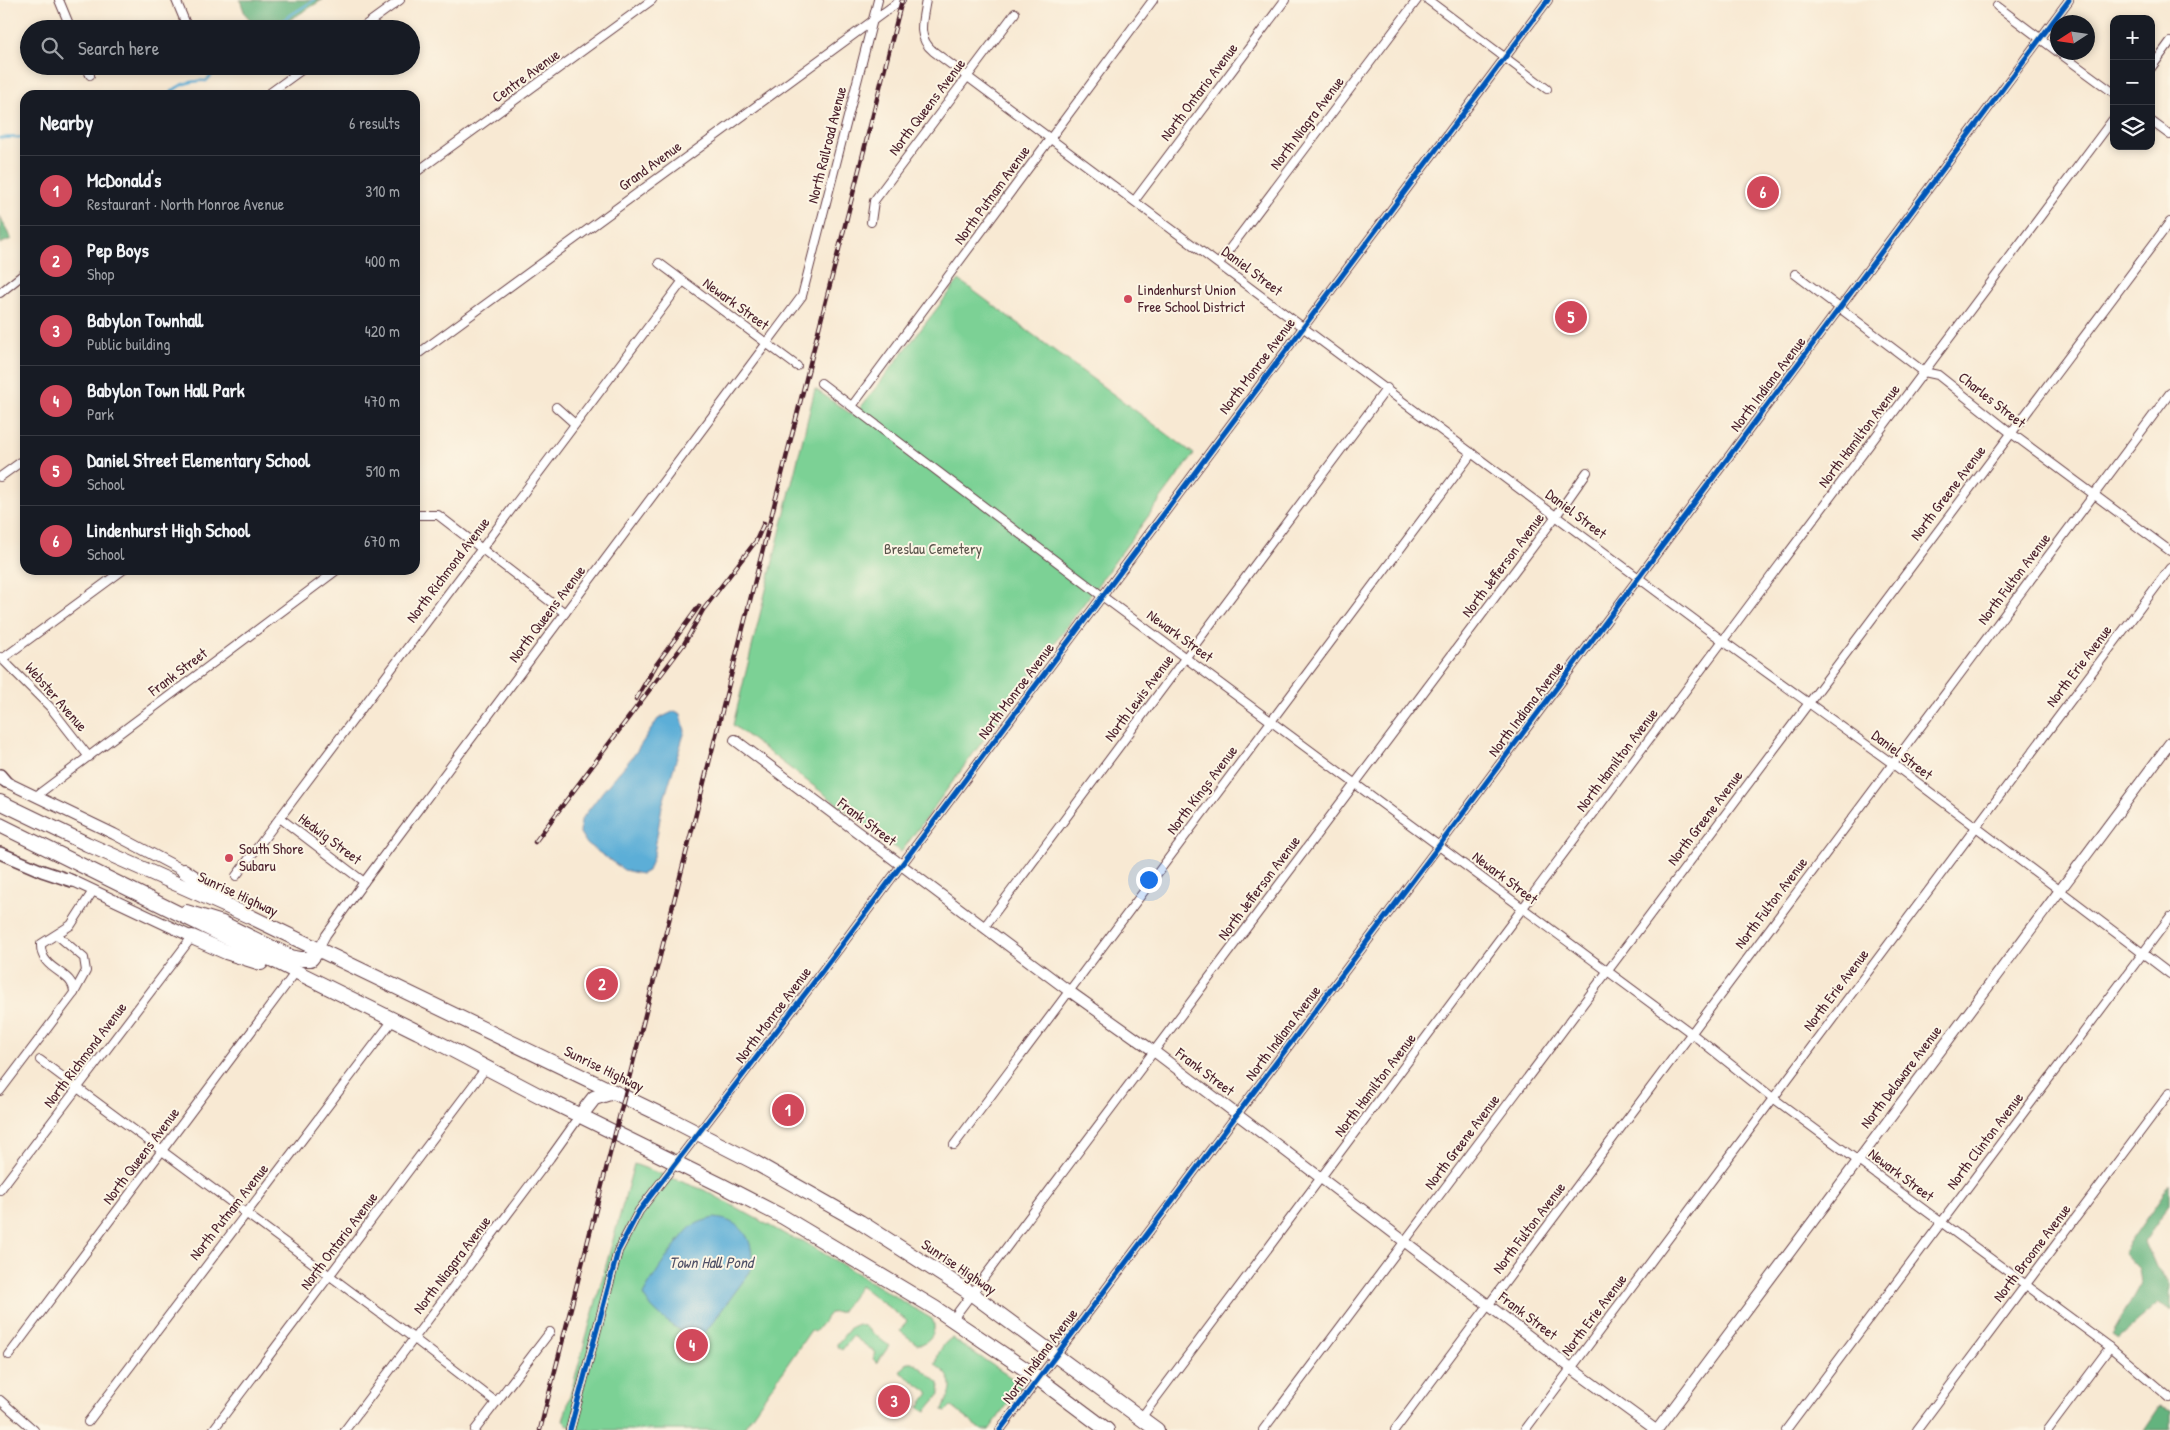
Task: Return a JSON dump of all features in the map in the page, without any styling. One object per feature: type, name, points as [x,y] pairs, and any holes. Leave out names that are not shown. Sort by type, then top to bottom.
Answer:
[{"type":"highway","name":"Sunrise Highway","points":[[0,802],[94,848],[251,917],[699,1133],[829,1204],[972,1294],[1057,1354],[1157,1430]]},
{"type":"highway","points":[[0,826],[393,1020],[790,1222],[877,1272],[952,1320],[1038,1379],[1107,1430]]},
{"type":"highway","points":[[184,871],[251,917]]},
{"type":"highway","points":[[156,904],[222,923],[296,958],[311,958],[318,950]]},
{"type":"highway","points":[[192,937],[237,956],[295,973]]},
{"type":"highway","points":[[580,1116],[594,1098],[613,1092]]},
{"type":"main road","points":[[0,853],[42,871],[72,881]]},
{"type":"street","points":[[59,0],[67,20]]},
{"type":"street","points":[[176,0],[184,20]]},
{"type":"street","points":[[372,20],[400,0]]},
{"type":"street","name":"Centre Avenue","points":[[420,170],[652,0]]},
{"type":"street","name":"North Railroad Avenue","points":[[802,296],[878,0]]},
{"type":"street","name":"Grand Avenue","points":[[420,352],[901,0]]},
{"type":"street","name":"Daniel Street","points":[[926,0],[921,26],[924,42],[933,51],[1135,200],[1302,327],[1387,388],[1724,642],[1893,764],[2170,974]]},
{"type":"street","name":"North Putnam Avenue","points":[[852,406],[1153,0]]},
{"type":"street","name":"North Ontario Avenue","points":[[1135,200],[1284,0]]},
{"type":"street","name":"North Niagra Avenue","points":[[1219,263],[1417,0]]},
{"type":"street","points":[[1428,0],[1547,88]]},
{"type":"street","name":"North Monroe Avenue","points":[[570,1430],[620,1246],[633,1220],[901,866],[1548,0]]},
{"type":"street","name":"North Indiana Avenue","points":[[1000,1430],[1439,846],[2069,0]]},
{"type":"street","points":[[1997,6],[2050,47]]},
{"type":"street","name":"North Queens Avenue","points":[[871,222],[874,201],[1015,13]]},
{"type":"street","points":[[2155,63],[2170,42]]},
{"type":"street","points":[[2069,60],[2110,90]]},
{"type":"street","points":[[274,90],[295,75]]},
{"type":"street","name":"North Hamilton Avenue","points":[[1141,1418],[1724,642],[2110,123]]},
{"type":"street","points":[[2155,124],[2170,135]]},
{"type":"street","name":"North Greene Avenue","points":[[1263,1430],[2170,222]]},
{"type":"street","name":"Newark Street","points":[[659,263],[797,366]]},
{"type":"street","name":"Charles Street","points":[[1795,274],[1924,372],[1938,375],[2011,433],[2170,551]]},
{"type":"street","points":[[0,293],[20,277]]},
{"type":"street","name":"North Richmond Avenue","points":[[236,876],[682,282]]},
{"type":"street","name":"North Queens Avenue","points":[[318,950],[326,935],[364,882],[802,296]]},
{"type":"street","name":"Newark Street","points":[[820,383],[1102,596],[1187,657],[1691,1033],[1773,1098],[2110,1347],[2170,1398]]},
{"type":"street","name":"North Lewis Avenue","points":[[985,926],[1387,388]]},
{"type":"street","name":"North Fulton Avenue","points":[[1395,1430],[2170,393]]},
{"type":"street","points":[[556,407],[575,424]]},
{"type":"street","name":"North Kings Avenue","points":[[954,1145],[1472,452]]},
{"type":"street","points":[[0,477],[20,462]]},
{"type":"street","name":"North Jefferson Avenue","points":[[952,1320],[1155,1052],[1587,472]]},
{"type":"street","points":[[420,515],[438,516],[565,613]]},
{"type":"street","name":"North Erie Avenue","points":[[1525,1430],[2170,568]]},
{"type":"street","points":[[1,658],[116,575]]},
{"type":"street","name":"Frank Street","points":[[36,796],[330,575]]},
{"type":"street","name":"Webster Avenue","points":[[1,658],[50,707],[89,757]]},
{"type":"street","name":"Frank Street","points":[[735,740],[1069,991],[1155,1052],[1321,1180],[1656,1430]]},
{"type":"street","name":"North Delaware Avenue","points":[[1656,1430],[2170,742]]},
{"type":"street","name":"Sunrise Highway","points":[[2,779],[128,841],[184,871]]},
{"type":"street","name":"Hedwig Street","points":[[280,818],[364,882]]},
{"type":"street","points":[[0,847],[192,937]]},
{"type":"street","points":[[74,993],[74,987],[71,982],[45,961],[41,952],[42,944],[71,925],[94,891]]},
{"type":"street","name":"North Clinton Avenue","points":[[1786,1430],[2170,918]]},
{"type":"street","points":[[0,1091],[74,993],[86,971],[84,958],[57,935]]},
{"type":"street","name":"North Richmond Avenue","points":[[0,1190],[192,937]]},
{"type":"street","name":"North Queens Avenue","points":[[9,1355],[295,973]]},
{"type":"street","name":"North Putnam Avenue","points":[[88,1422],[245,1212],[255,1202],[393,1020]]},
{"type":"street","points":[[40,1060],[496,1402]]},
{"type":"street","name":"North Ontario Avenue","points":[[213,1430],[486,1068]]},
{"type":"street","name":"North Broome Avenue","points":[[1917,1430],[2170,1092]]},
{"type":"street","name":"North Niagara Avenue","points":[[344,1430],[580,1116]]},
{"type":"street","points":[[475,1430],[550,1332]]},
{"type":"street","points":[[2048,1430],[2110,1347]]},
{"type":"street","points":[[0,1400],[29,1428]]},
{"type":"green space","points":[[240,0],[322,0],[290,20],[251,20],[245,14]]},
{"type":"green space","points":[[0,216],[11,239],[0,244]]},
{"type":"green space","name":"Breslau Cemetery","points":[[959,280],[1194,454],[901,852],[733,725],[815,389],[854,416]]},
{"type":"green space","points":[[634,1164],[704,1190],[790,1237],[803,1241],[932,1319],[933,1333],[926,1342],[917,1344],[900,1331],[907,1321],[860,1286],[841,1312],[830,1313],[815,1332],[811,1330],[742,1430],[575,1430],[563,1421]]},
{"type":"green space","points":[[2170,1184],[2170,1204],[2145,1241],[2156,1267],[2170,1283],[2170,1311],[2159,1303],[2118,1338],[2112,1334],[2141,1283],[2139,1269],[2123,1252]]},
{"type":"green space","points":[[858,1324],[864,1326],[889,1346],[877,1363],[873,1359],[876,1353],[853,1336],[842,1350],[837,1346],[851,1327]]},
{"type":"green space","points":[[952,1338],[1019,1383],[1020,1387],[989,1430],[982,1430],[951,1406],[946,1411],[943,1410],[951,1385],[947,1375],[935,1363],[942,1348]]},
{"type":"green space","points":[[908,1362],[913,1362],[939,1383],[940,1394],[926,1411],[919,1407],[929,1393],[900,1372]]},
{"type":"green space","points":[[2160,1406],[2170,1410],[2170,1430],[2144,1430]]},
{"type":"water","points":[[675,711],[681,714],[685,731],[662,806],[654,854],[648,871],[641,874],[624,870],[587,844],[580,833],[581,820],[634,755],[658,719]]},
{"type":"water","name":"Town Hall Pond","points":[[714,1218],[733,1223],[740,1228],[750,1243],[752,1261],[750,1272],[701,1338],[696,1340],[674,1327],[659,1315],[643,1295],[686,1232],[696,1224]]},
{"type":"waterway","points":[[283,20],[314,0]]},
{"type":"waterway","points":[[173,90],[196,81],[206,81],[212,75]]},
{"type":"waterway","points":[[0,138],[20,137]]},
{"type":"railway","points":[[540,1430],[902,0]]},
{"type":"railway","points":[[535,842],[684,644],[703,610],[756,541],[764,523]]},
{"type":"railway","points":[[636,699],[656,665],[699,606]]},
{"type":"cycle path","points":[[570,1430],[618,1251],[639,1211],[811,986],[1548,0]]},
{"type":"cycle path","points":[[1000,1430],[1444,839],[2069,0]]},
{"type":"place","name":"Lindenhurst High School","points":[[1763,192]]},
{"type":"place","name":"Lindenhurst Union Free School District","points":[[1128,299]]},
{"type":"place","name":"Daniel Street Elementary School","points":[[1571,317]]},
{"type":"place","name":"South Shore Subaru","points":[[229,858]]},
{"type":"place","name":"Pep Boys","points":[[602,984]]},
{"type":"place","name":"McDonald's","points":[[788,1110]]},
{"type":"place","name":"Babylon Town Hall Park","points":[[692,1345]]},
{"type":"place","name":"Babylon Townhall","points":[[894,1401]]}]
